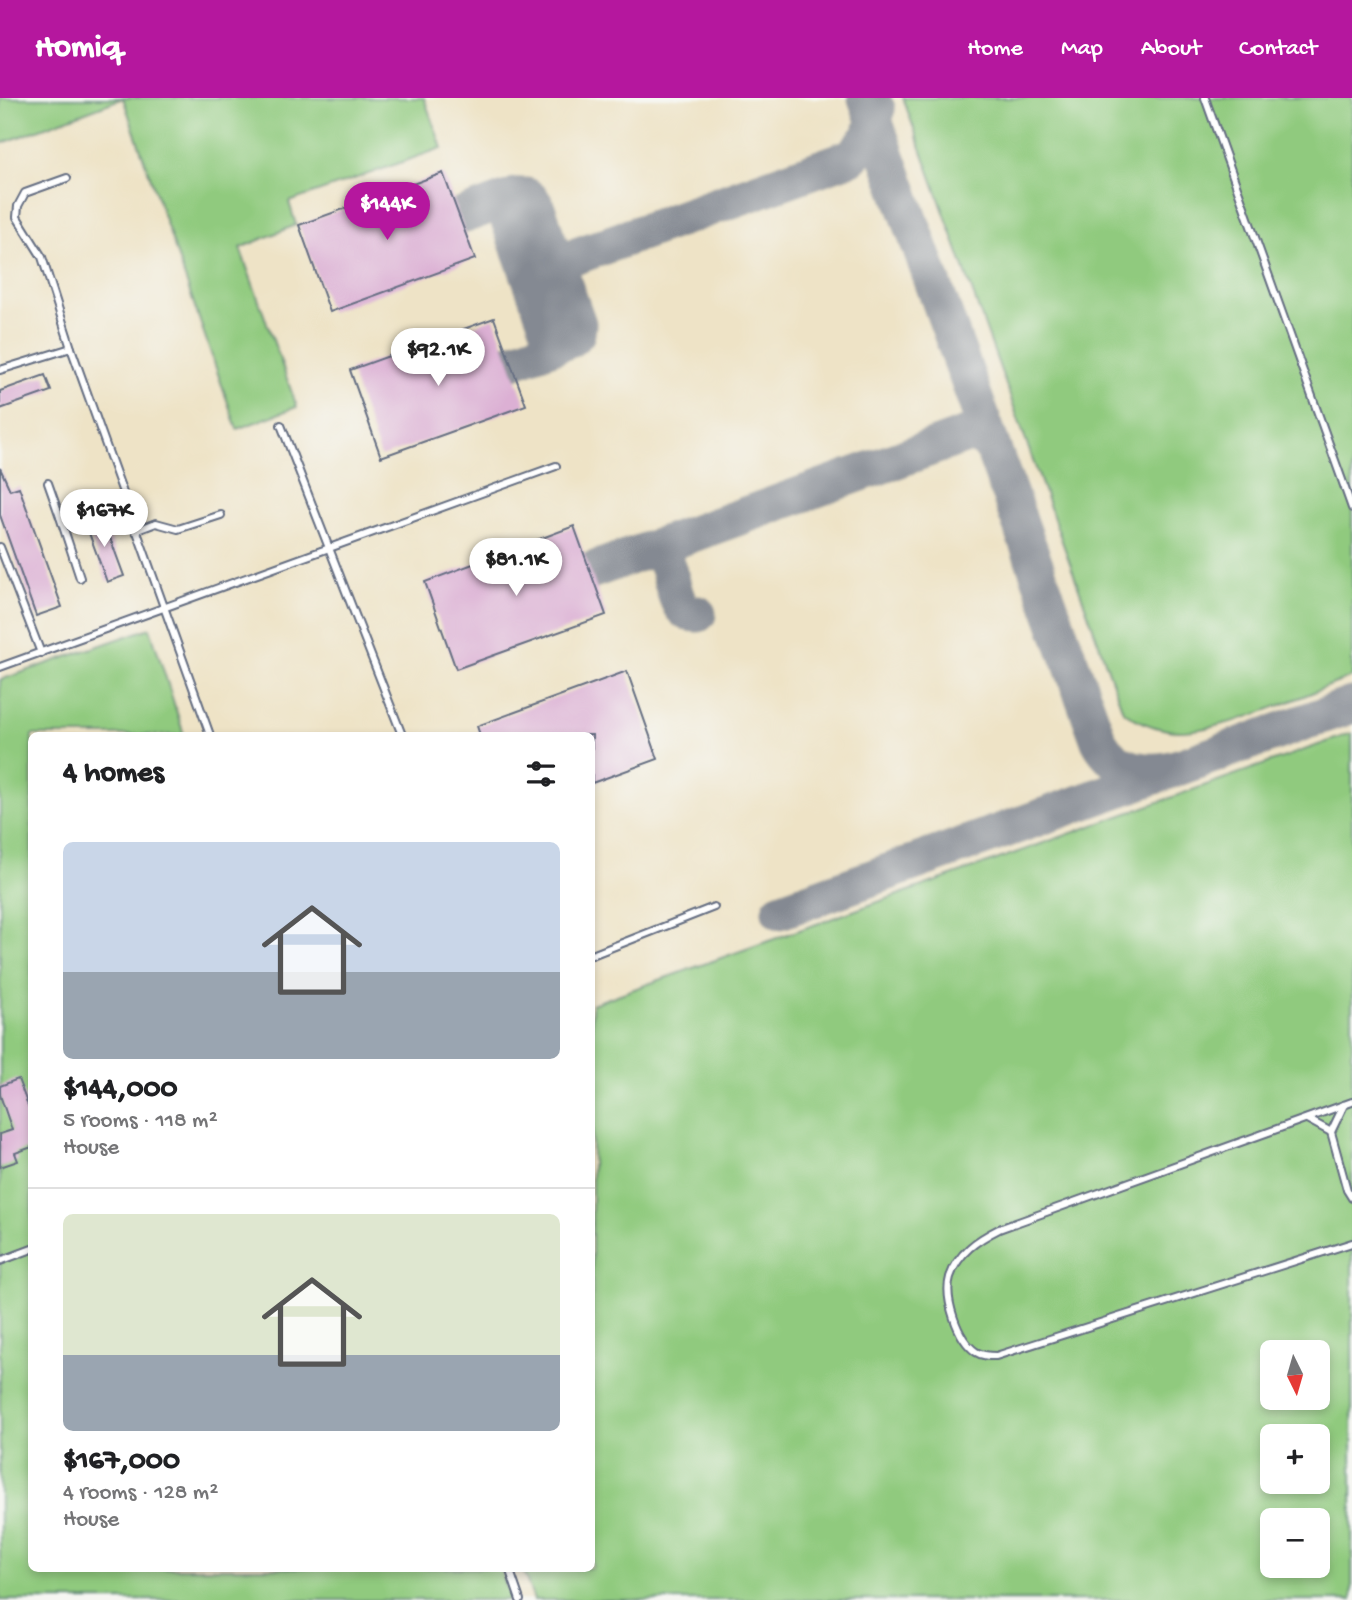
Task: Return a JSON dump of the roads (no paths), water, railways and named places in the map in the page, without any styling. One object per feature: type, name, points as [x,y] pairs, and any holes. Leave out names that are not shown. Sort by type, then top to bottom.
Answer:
[{"type":"lane","points":[[1205,98],[1352,508]]},
{"type":"lane","points":[[66,178],[25,193],[17,212],[20,226],[42,257],[122,496],[209,732]]},
{"type":"lane","points":[[0,370],[71,348]]},
{"type":"lane","points":[[281,425],[401,732]]},
{"type":"lane","points":[[0,667],[556,466]]},
{"type":"lane","points":[[48,483],[80,579]]},
{"type":"lane","points":[[60,517],[122,496]]},
{"type":"lane","points":[[135,531],[156,523],[178,529],[220,515]]},
{"type":"lane","points":[[0,547],[41,653]]},
{"type":"lane","points":[[595,954],[714,907]]},
{"type":"lane","points":[[1352,1102],[1205,1153],[982,1237],[965,1250],[950,1278],[950,1302],[960,1331],[976,1352],[996,1356],[1352,1243]]},
{"type":"lane","points":[[1344,1105],[1331,1132],[1352,1204]]},
{"type":"lane","points":[[1307,1119],[1331,1132]]},
{"type":"lane","points":[[1347,1190],[1352,1198]]},
{"type":"lane","points":[[0,1261],[28,1250]]},
{"type":"lane","points":[[510,1572],[520,1600]]}]
